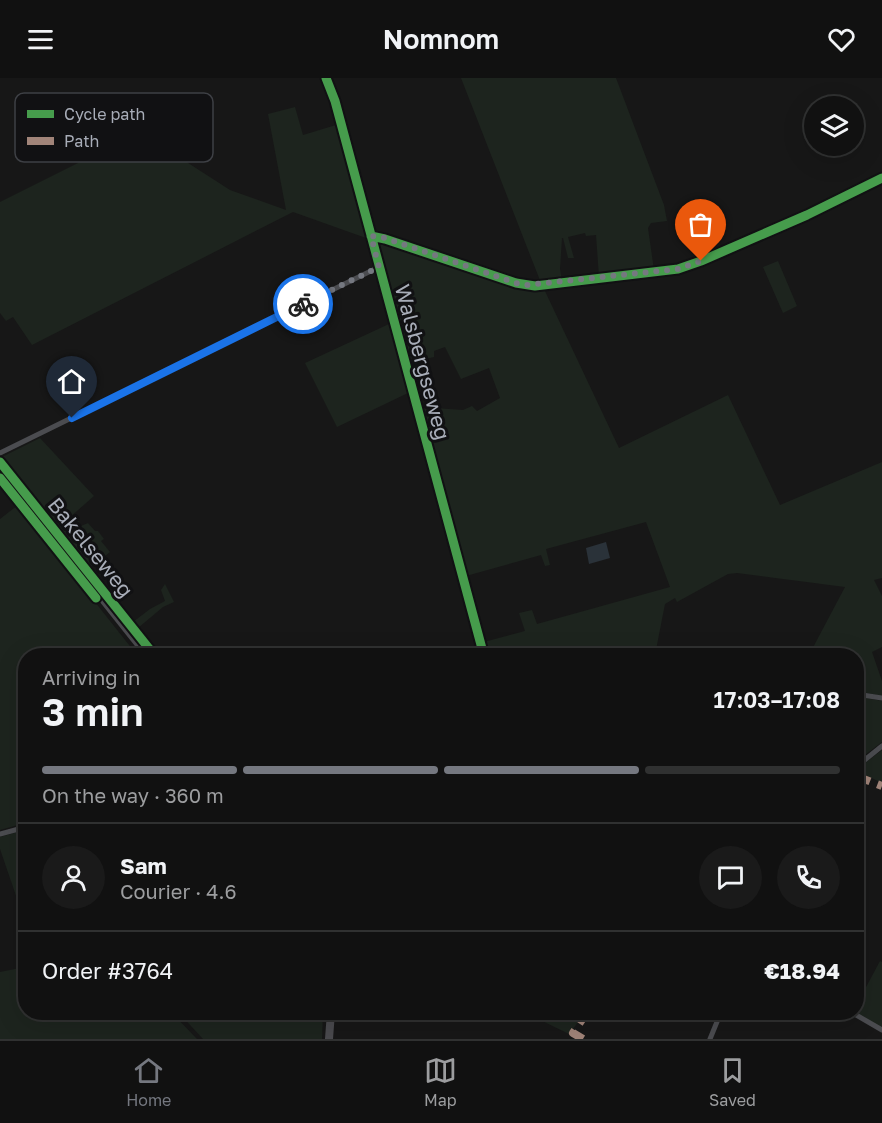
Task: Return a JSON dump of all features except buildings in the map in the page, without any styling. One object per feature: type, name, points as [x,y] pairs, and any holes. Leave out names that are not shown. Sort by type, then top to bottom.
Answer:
[{"type":"main road","name":"Bakelseweg","points":[[0,470],[142,648]]},
{"type":"main road","points":[[330,1039],[331,1020]]},
{"type":"street","name":"Walsbergseweg","points":[[326,78],[335,101],[481,648]]},
{"type":"street","points":[[371,236],[385,238],[516,283],[535,285],[678,269],[807,215],[882,178]]},
{"type":"street","points":[[0,453],[379,267]]},
{"type":"street","points":[[864,695],[882,698]]},
{"type":"street","points":[[864,761],[882,746]]},
{"type":"street","points":[[0,834],[18,829]]},
{"type":"street","points":[[710,1039],[718,1020]]},
{"type":"street","points":[[864,1020],[882,1030]]},
{"type":"shaded area","points":[[461,78],[616,78],[664,205],[667,221],[651,223],[648,228],[654,270],[599,277],[596,235],[586,236],[585,233],[568,237],[574,258],[568,258],[562,238],[560,269],[562,281],[541,283]]},
{"type":"shaded area","points":[[295,107],[303,135],[336,125],[366,238],[293,212],[32,345],[13,317],[6,321],[0,313],[0,202],[80,162],[187,162],[230,190],[286,210],[268,114]]},
{"type":"shaded area","points":[[375,239],[517,289],[530,291],[544,289],[619,448],[728,395],[780,505],[882,462],[882,578],[874,580],[882,596],[882,647],[872,652],[882,681],[882,696],[864,692],[864,648],[813,648],[845,587],[737,573],[728,574],[677,602],[675,598],[665,604],[656,648],[486,648],[484,642],[525,631],[519,613],[532,610],[537,624],[670,587],[646,522],[546,549],[550,565],[545,566],[541,555],[466,576],[420,407],[463,410],[472,406],[477,411],[500,398],[489,368],[461,379],[445,347],[434,351],[434,357],[408,363]]},
{"type":"shaded area","points":[[778,261],[797,306],[783,313],[763,267]]},
{"type":"shaded area","points":[[389,324],[408,393],[337,427],[305,363]]},
{"type":"shaded area","points":[[40,438],[94,496],[69,518],[74,523],[78,520],[81,526],[88,523],[95,531],[98,531],[104,539],[101,541],[110,552],[90,568],[2,458]]},
{"type":"shaded area","points":[[18,505],[131,648],[18,648],[18,825],[0,830],[0,519]]},
{"type":"shaded area","points":[[606,542],[610,558],[589,564],[586,548]]},
{"type":"shaded area","points":[[165,584],[174,602],[163,607],[138,628],[133,622],[165,601],[161,590]]},
{"type":"shaded area","points":[[864,698],[882,701],[882,742],[864,756]]},
{"type":"shaded area","points":[[882,750],[882,783],[864,774],[864,764]]},
{"type":"shaded area","points":[[18,832],[18,902],[0,849],[0,837]]},
{"type":"shaded area","points":[[880,961],[882,962],[882,1029],[864,1017],[864,991]]},
{"type":"shaded area","points":[[18,968],[18,1020],[179,1020],[197,1039],[0,1039],[0,972]]},
{"type":"shaded area","points":[[185,1020],[323,1020],[322,1039],[203,1039]]},
{"type":"shaded area","points":[[540,1020],[580,1020],[569,1034]]},
{"type":"marked path","points":[[864,779],[882,786]]},
{"type":"marked path","points":[[582,1020],[573,1033],[583,1039]]},
{"type":"cycle path","points":[[326,78],[335,101],[482,648]]},
{"type":"cycle path","points":[[371,236],[516,283],[535,286],[678,269],[807,215],[882,178]]},
{"type":"cycle path","points":[[0,462],[149,648]]},
{"type":"cycle path","points":[[0,478],[96,598]]},
{"type":"way so far","points":[[303,304],[379,267],[371,236],[385,238],[527,285],[678,269],[701,261]]},
{"type":"route","points":[[72,418],[303,304]]}]
